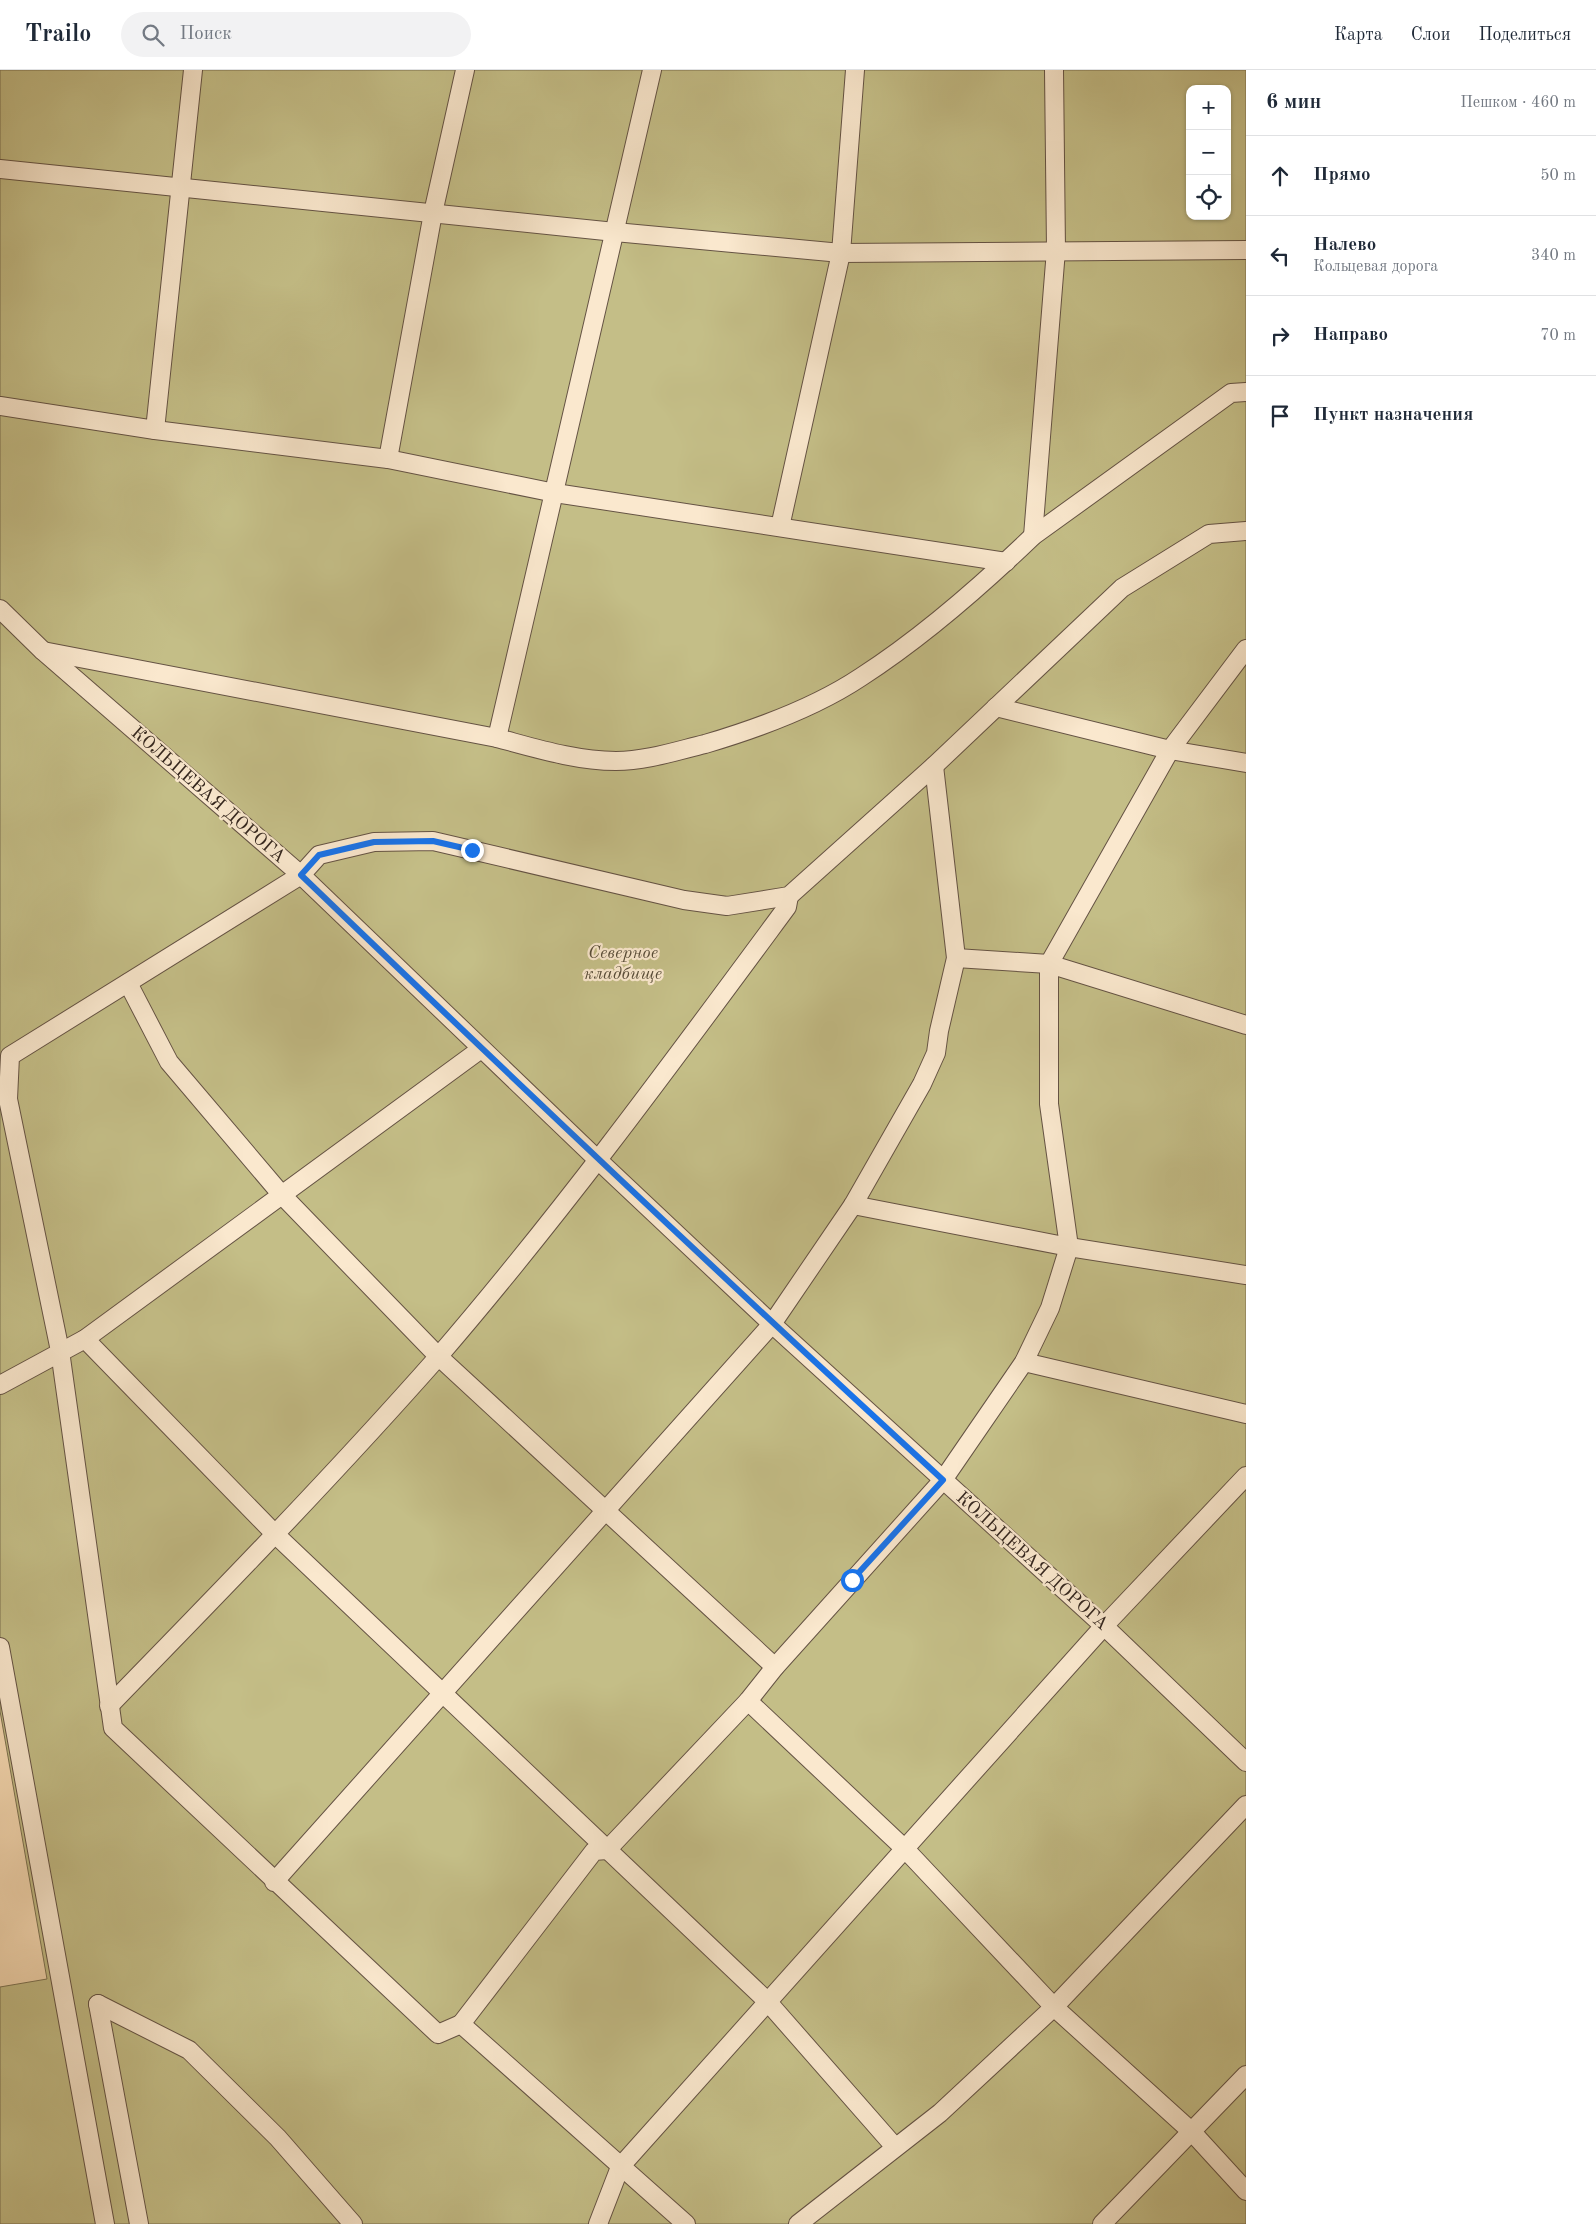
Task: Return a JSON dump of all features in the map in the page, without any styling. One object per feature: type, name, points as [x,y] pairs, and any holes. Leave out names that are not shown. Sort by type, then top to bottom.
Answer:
[{"type":"lane","points":[[155,430],[193,70]]},
{"type":"lane","points":[[388,459],[433,213],[466,70]]},
{"type":"lane","points":[[497,738],[652,70]]},
{"type":"lane","points":[[780,527],[841,253],[855,70]]},
{"type":"lane","points":[[1034,536],[1056,250],[1054,70]]},
{"type":"lane","points":[[0,169],[615,232],[841,253],[1246,250]]},
{"type":"lane","points":[[43,651],[497,738],[567,755],[616,761],[668,754],[732,736],[796,712],[860,678],[913,641],[1034,536],[1231,393],[1246,392]]},
{"type":"lane","points":[[0,406],[155,430],[388,459],[555,494],[1006,562]]},
{"type":"lane","points":[[1246,531],[1209,534],[1122,588],[934,766],[789,896],[726,906],[684,900],[433,841],[374,842],[319,855],[301,875],[10,1056],[8,1099],[60,1351],[112,1728],[438,2034],[462,2024],[594,1851],[607,1850],[748,1701],[774,1667],[943,1480],[1024,1362],[1050,1308],[1069,1247],[1048,1104],[1049,964],[1170,750],[1246,649]]},
{"type":"lane","name":"КОЛЬЦЕВАЯ ДОРОГА","points":[[0,609],[43,651],[301,875],[481,1049],[772,1324],[1104,1626],[1246,1762]]},
{"type":"lane","points":[[996,707],[1170,750],[1246,764]]},
{"type":"lane","points":[[274,1882],[444,1694],[772,1324],[853,1205],[922,1084],[936,1053],[939,1031],[956,958],[934,766]]},
{"type":"lane","points":[[109,1706],[276,1535],[438,1356],[599,1161],[787,907],[789,896]]},
{"type":"lane","points":[[956,958],[1049,964],[1246,1025]]},
{"type":"lane","points":[[128,983],[169,1062],[281,1194],[438,1356],[774,1667]]},
{"type":"lane","points":[[0,1385],[85,1339],[481,1049]]},
{"type":"lane","points":[[853,1205],[1069,1247],[1246,1275]]},
{"type":"lane","points":[[85,1339],[276,1535],[768,2001],[895,2147]]},
{"type":"lane","points":[[1024,1362],[1246,1414]]},
{"type":"lane","points":[[598,2224],[620,2167],[906,1850],[1104,1626],[1246,1476]]},
{"type":"lane","points":[[0,1647],[105,2224]]},
{"type":"lane","points":[[748,1701],[906,1850],[1054,2007],[1192,2132],[1246,2191]]},
{"type":"lane","points":[[798,2224],[940,2113],[1054,2007],[1246,1805]]},
{"type":"lane","points":[[139,2224],[98,2004],[189,2050],[278,2138],[353,2224]]},
{"type":"lane","points":[[462,2024],[686,2224]]},
{"type":"lane","points":[[1102,2224],[1246,2075]]},
{"type":"green space","name":"Северное кладбище","points":[[0,70],[1246,70],[1246,2224],[0,2224],[0,1987],[47,1979],[0,1711]]},
{"type":"route","points":[[472,850],[433,841],[374,842],[319,855],[301,875],[599,1161],[772,1324],[943,1480],[852,1580]]}]
